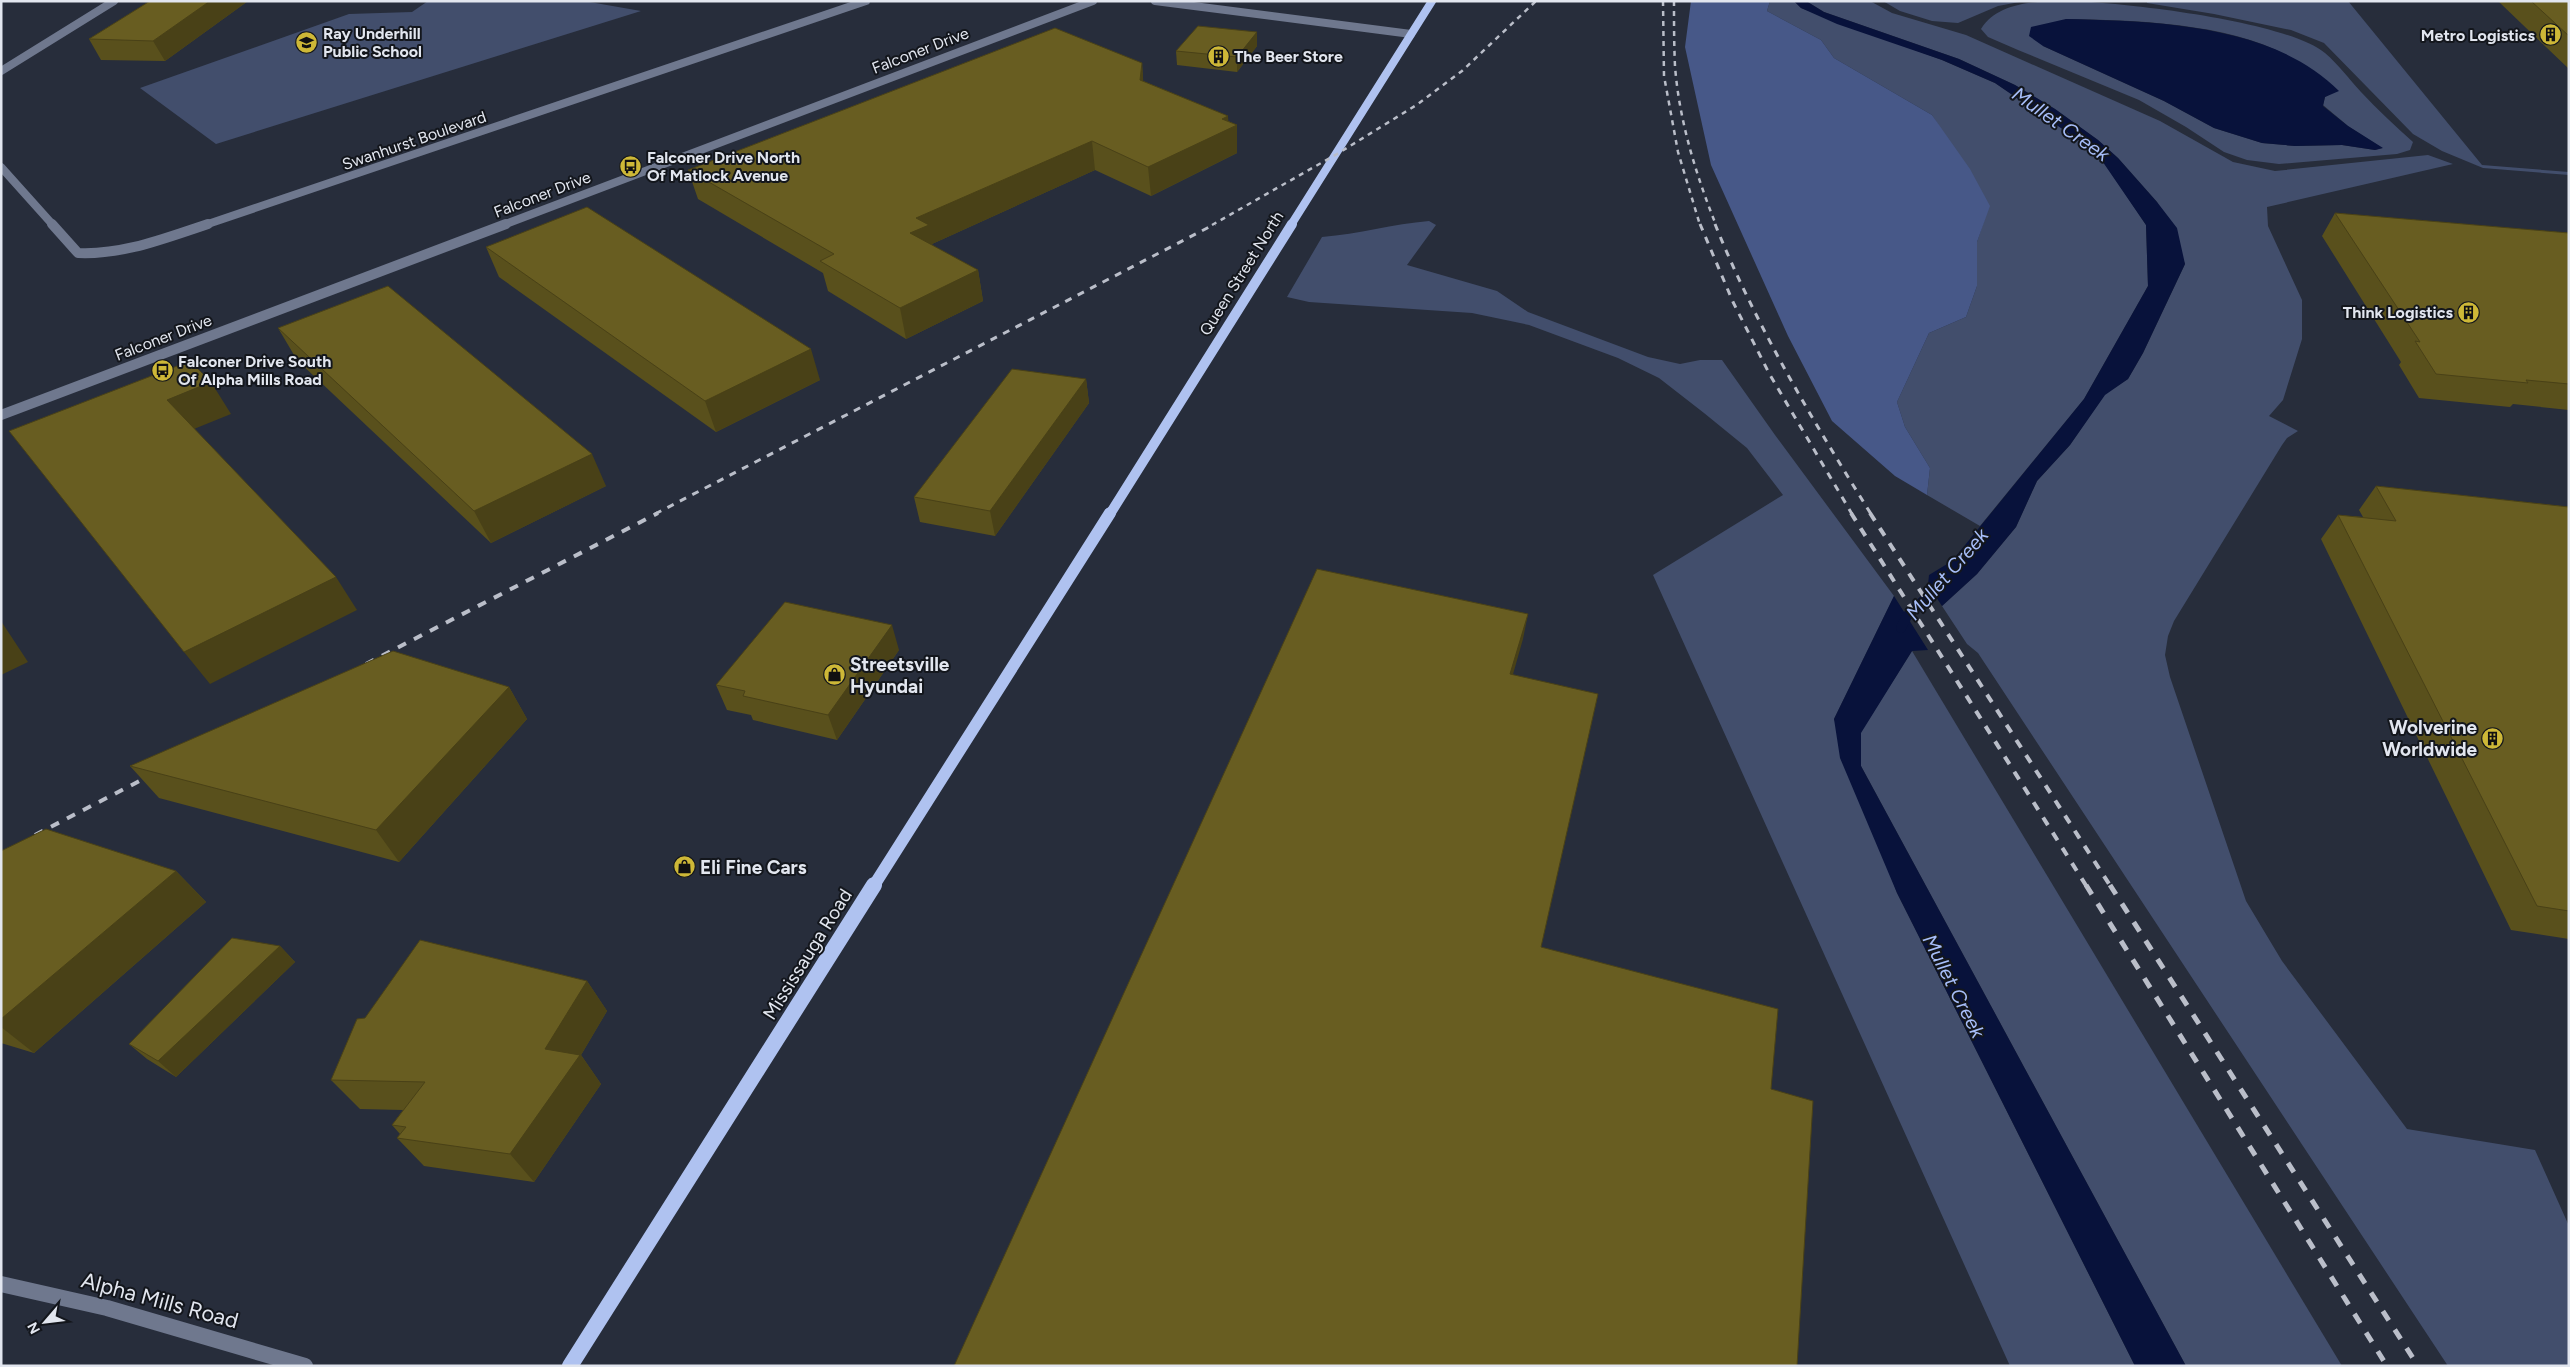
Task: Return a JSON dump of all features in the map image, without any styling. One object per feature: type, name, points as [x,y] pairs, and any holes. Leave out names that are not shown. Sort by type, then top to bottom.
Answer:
[{"type":"main road","name":"Queen Street North","points":[[1078,563],[1432,1]]},
{"type":"main road","name":"Mississauga Road","points":[[570,1366],[1078,563]]},
{"type":"street","points":[[1,71],[114,1]]},
{"type":"street","name":"Swanhurst Boulevard","points":[[1,167],[78,253],[101,254],[152,243],[866,1]]},
{"type":"street","name":"Falconer Drive","points":[[1,415],[1092,1]]},
{"type":"street","points":[[1155,1],[1411,34]]},
{"type":"street","name":"Alpha Mills Road","points":[[1,1284],[107,1308],[304,1366]]},
{"type":"shaded area","name":"Ray Underhill Public School","points":[[428,1],[584,1],[641,11],[216,144],[140,88],[349,14],[412,12]]},
{"type":"shaded area","points":[[1691,1],[1770,1],[1767,11],[1821,40],[1834,58],[1932,115],[1970,169],[1990,206],[1977,242],[1977,286],[1966,317],[1929,333],[1897,402],[1905,427],[1930,468],[1927,495],[1895,476],[1832,421],[1788,336],[1711,165],[1685,47]]},
{"type":"shaded area","points":[[1770,1],[1794,1],[1801,8],[1942,60],[1995,83],[2097,152],[2146,225],[2148,286],[2084,399],[1980,526],[1927,495],[1930,468],[1905,427],[1897,402],[1929,333],[1966,317],[1977,286],[1977,242],[1989,206],[1932,115],[1834,58],[1821,40],[1767,11]]},
{"type":"shaded area","points":[[1806,1],[1870,1],[1892,13],[1966,35],[2160,121],[2233,162],[2275,171],[2428,155],[2453,164],[2267,207],[2268,226],[2302,300],[2302,339],[2283,400],[2269,416],[2298,431],[2287,438],[2282,445],[2174,621],[2168,636],[2165,655],[2170,677],[2246,901],[2282,961],[2407,1129],[2535,1150],[2569,1226],[2569,1366],[2448,1366],[1978,653],[1967,644],[1942,606],[1977,574],[2016,527],[2037,481],[2070,445],[2105,394],[2128,379],[2143,353],[2185,264],[2157,202],[2118,158],[2098,140],[2055,109],[2015,85],[1959,59],[1824,12]]},
{"type":"shaded area","points":[[1883,1],[2025,1],[1998,6],[1958,23],[1932,21],[1900,11]]},
{"type":"shaded area","points":[[2073,1],[2129,5],[2204,16],[2277,32],[2305,42],[2330,57],[2367,99],[2413,142],[2410,150],[2397,154],[2279,164],[2247,160],[2224,152],[2139,100],[1988,37],[1981,29],[1989,19],[2010,7],[2035,2]],"holes":[[[2066,19],[2186,26],[2247,39],[2274,49],[2302,65],[2332,93],[2325,97],[2323,105],[2348,126],[2382,148],[2375,150],[2342,145],[2295,146],[2262,143],[2214,128],[2164,101],[2043,46]]]},
{"type":"shaded area","points":[[2147,1],[2348,1],[2482,165],[2569,172],[2569,175],[2483,168],[2442,151],[2413,134],[2324,43],[2291,30],[2214,14],[2147,3]]},
{"type":"shaded area","points":[[1429,221],[1436,225],[1407,265],[1497,291],[1528,312],[1648,357],[1680,364],[1700,360],[1722,360],[1894,596],[1834,719],[1897,893],[2135,1366],[2010,1366],[1653,575],[1783,495],[1747,448],[1659,378],[1618,358],[1529,325],[1472,313],[1309,302],[1287,297],[1322,237]]},
{"type":"shaded area","points":[[1912,651],[2342,1366],[2186,1366],[1861,766],[1860,733]]},
{"type":"water","points":[[1794,1],[1806,1],[1824,12],[1959,59],[2015,85],[2055,109],[2098,140],[2118,158],[2177,228],[2185,264],[2143,353],[2128,379],[2105,395],[2070,445],[2037,481],[2016,527],[1977,574],[1942,606],[1928,585],[1929,575],[1952,561],[2084,399],[2148,286],[2146,225],[2096,152],[1995,83],[1942,60],[1837,24],[1801,8]]},
{"type":"water","points":[[2066,19],[2174,25],[2247,39],[2281,52],[2312,69],[2339,91],[2325,97],[2323,106],[2348,126],[2383,148],[2375,150],[2342,145],[2295,146],[2262,143],[2214,128],[2164,101],[2043,46],[2029,36],[2031,27]]},
{"type":"water","points":[[1894,596],[1928,650],[1912,651],[1861,733],[1861,766],[2186,1366],[2135,1366],[1897,893],[1840,758],[1834,719]]},
{"type":"building","points":[[150,1],[210,1],[153,41],[89,39]]},
{"type":"building","points":[[2531,1],[2569,1],[2569,36]]},
{"type":"building","points":[[1198,26],[1257,32],[1237,57],[1176,51]]},
{"type":"building","points":[[1055,28],[1142,63],[1140,80],[1228,116],[1222,119],[1237,125],[1148,167],[1092,141],[916,218],[929,225],[910,233],[978,270],[900,308],[820,261],[834,254],[688,170]]},
{"type":"building","points":[[587,207],[811,349],[705,401],[486,247]]},
{"type":"building","name":"Think Logistics","points":[[2335,213],[2569,233],[2569,384],[2526,380],[2528,383],[2436,374],[2415,341],[2420,342]]},
{"type":"building","points":[[388,286],[592,454],[474,511],[278,328]]},
{"type":"building","points":[[190,361],[211,382],[167,400],[336,577],[184,652],[9,431]]},
{"type":"building","points":[[1012,369],[1086,379],[990,511],[914,497]]},
{"type":"building","name":"Wolverine Worldwide","points":[[2376,486],[2569,507],[2569,911],[2537,906],[2338,515],[2396,521]]},
{"type":"building","points":[[1317,569],[1528,614],[1510,674],[1598,694],[1541,947],[1778,1009],[1771,1089],[1813,1101],[1797,1366],[954,1366]]},
{"type":"building","points":[[785,602],[892,625],[828,715],[743,696],[745,691],[716,685]]},
{"type":"building","points":[[393,651],[509,687],[376,830],[130,766]]},
{"type":"building","points":[[46,829],[176,871],[1,1019],[1,851]]},
{"type":"building","points":[[232,938],[280,946],[158,1061],[129,1044]]},
{"type":"building","points":[[420,940],[587,981],[545,1049],[580,1055],[510,1154],[397,1138],[406,1127],[392,1125],[425,1082],[331,1080],[357,1019],[365,1018]]},
{"type":"waterway","name":"Mullet Creek","points":[[1901,628],[1907,616],[1941,584]]},
{"type":"railway","points":[[1212,225],[1337,154],[1418,104],[1462,71],[1536,1]]},
{"type":"railway","points":[[1663,1],[1664,76],[1678,152],[1700,225]]},
{"type":"railway","points":[[1674,1],[1675,66],[1680,107],[1695,167],[1716,225]]},
{"type":"railway","points":[[655,514],[1215,224]]},
{"type":"railway","points":[[1700,224],[1733,302],[1770,375],[1852,514]]},
{"type":"railway","points":[[1715,224],[1767,336],[1828,444],[1871,514]]},
{"type":"railway","points":[[366,664],[658,513]]},
{"type":"railway","points":[[1851,513],[2087,887]]},
{"type":"railway","points":[[1870,513],[2111,887]]},
{"type":"railway","points":[[35,835],[155,773]]},
{"type":"railway","points":[[2086,885],[2387,1366]]},
{"type":"railway","points":[[2110,885],[2418,1366]]},
{"type":"place","name":"Metro Logistics","points":[[2551,35]]},
{"type":"place","name":"Ray Underhill Public School","points":[[307,42]]},
{"type":"place","name":"The Beer Store","points":[[1218,56]]},
{"type":"place","name":"Falconer Drive North Of Matlock Avenue","points":[[631,166]]},
{"type":"place","name":"Think Logistics","points":[[2469,312]]},
{"type":"place","name":"Falconer Drive South Of Alpha Mills Road","points":[[162,370]]},
{"type":"place","name":"Streetsville Hyundai","points":[[834,675]]},
{"type":"place","name":"Wolverine Worldwide","points":[[2493,738]]},
{"type":"place","name":"Eli Fine Cars","points":[[684,867]]}]
